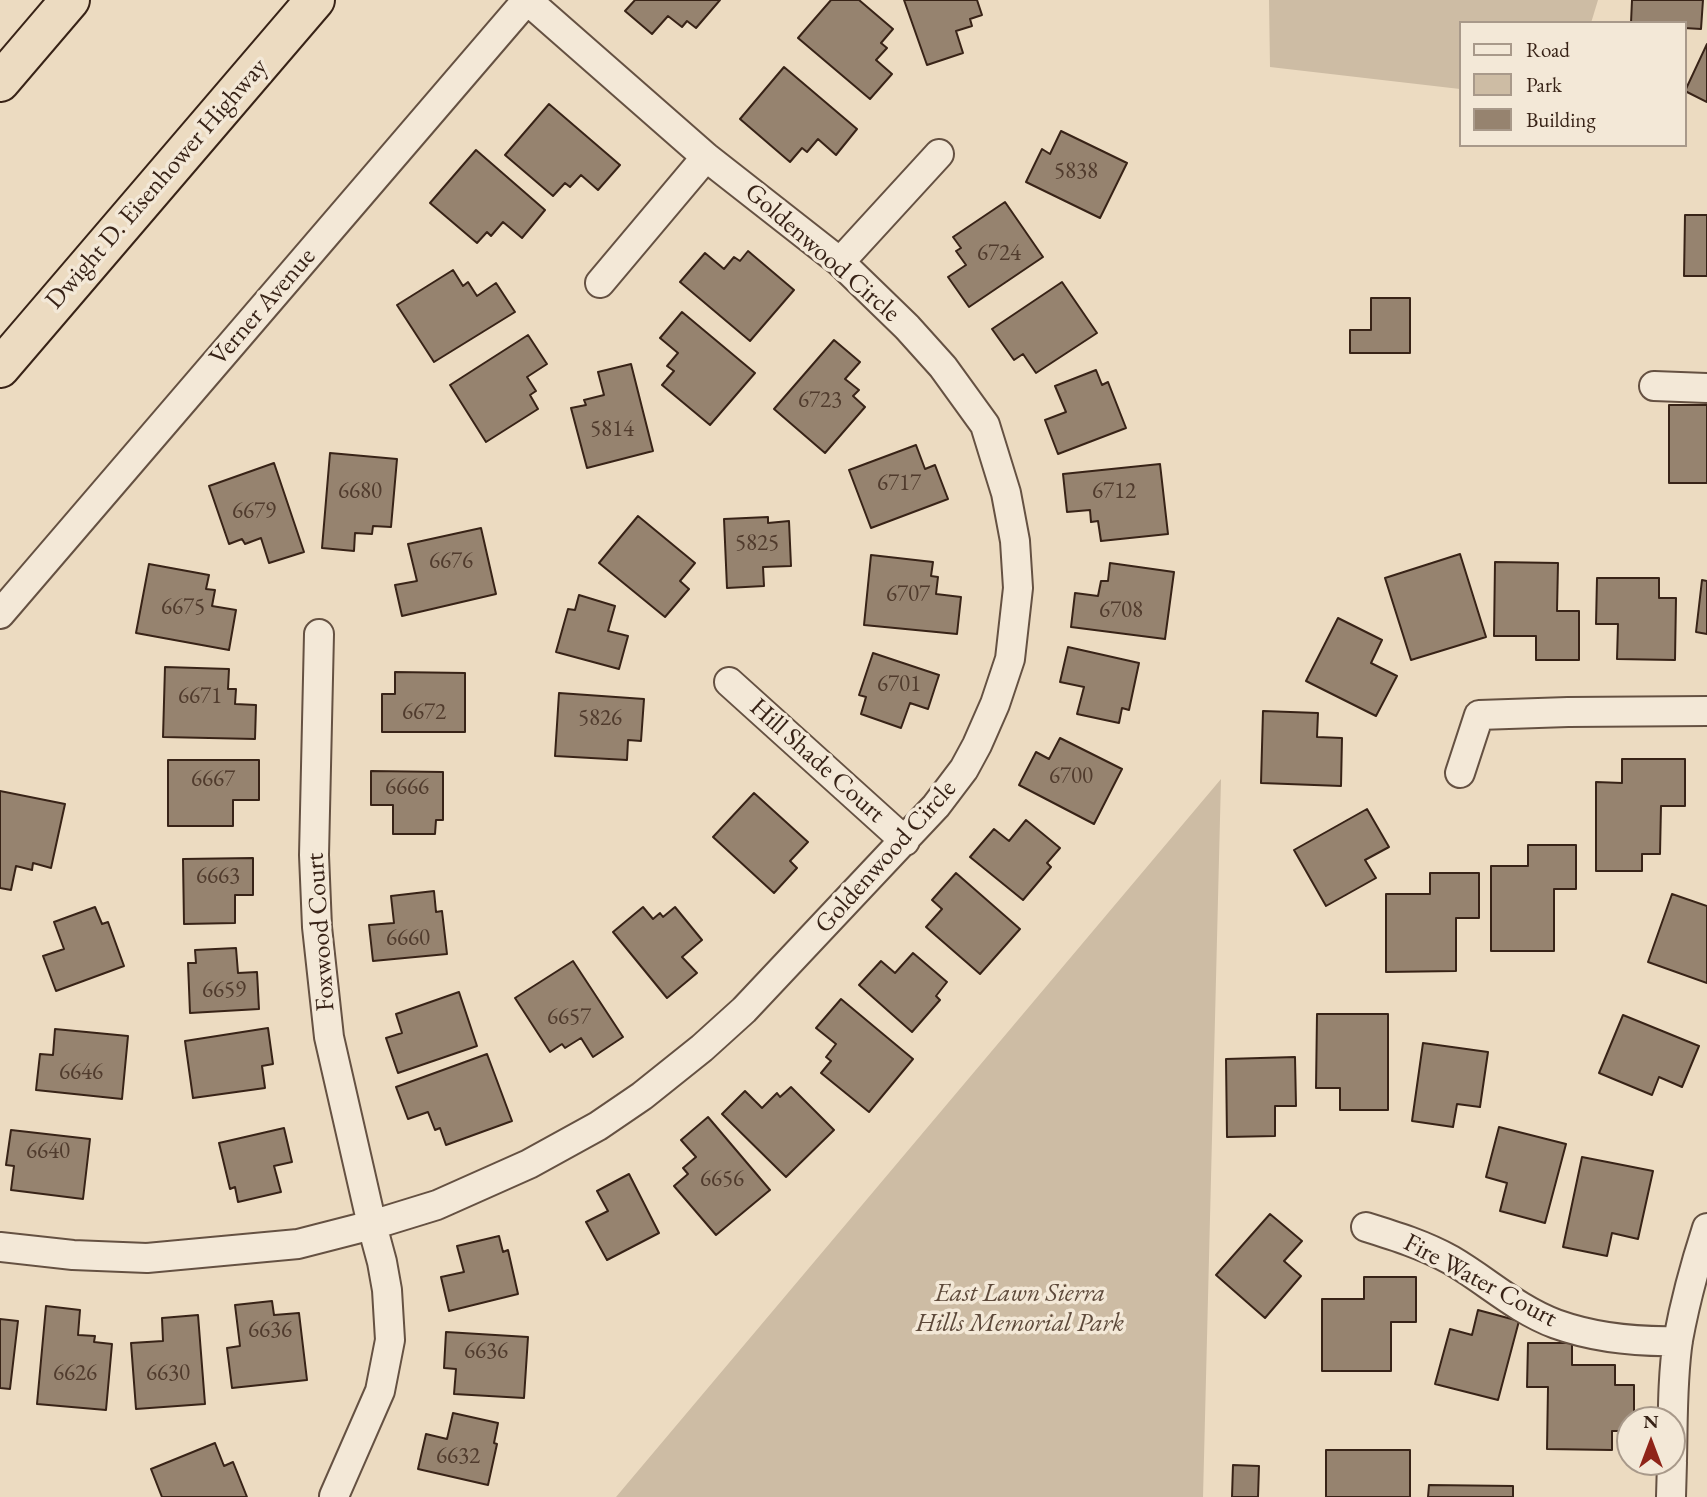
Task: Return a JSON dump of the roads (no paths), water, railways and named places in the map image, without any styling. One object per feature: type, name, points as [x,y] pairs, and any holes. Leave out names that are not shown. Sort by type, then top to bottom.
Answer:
[{"type":"highway","points":[[0,82],[70,0]]},
{"type":"highway","name":"Dwight D. Eisenhower Highway","points":[[0,368],[315,0]]},
{"type":"street","name":"Goldenwood Circle","points":[[0,1247],[73,1255],[147,1258],[298,1244],[437,1205],[529,1164],[598,1126],[642,1096],[744,1010],[936,806],[964,769],[995,704],[1010,659],[1018,588],[1015,541],[1006,494],[985,425],[943,367],[907,327],[840,262],[706,157],[527,0]]},
{"type":"street","name":"Verner Avenue","points":[[0,614],[527,0]]},
{"type":"street","points":[[840,262],[939,154]]},
{"type":"street","points":[[600,283],[706,157]]},
{"type":"street","points":[[1654,386],[1707,388]]},
{"type":"street","name":"Foxwood Court","points":[[319,634],[314,855],[317,928],[329,1037],[382,1262],[387,1290],[390,1340],[380,1391],[334,1496]]},
{"type":"street","name":"Hill Shade Court","points":[[729,682],[905,841]]},
{"type":"street","points":[[1460,773],[1479,715],[1707,711]]},
{"type":"street","name":"Fire Water Court","points":[[1366,1227],[1410,1240],[1451,1261],[1511,1302],[1556,1324],[1605,1337],[1654,1342],[1678,1341]]},
{"type":"street","points":[[1673,1406],[1678,1341],[1689,1287],[1707,1228]]},
{"type":"street","points":[[1671,1497],[1672,1476]]},
{"type":"park label","name":"East Lawn Sierra Hills Memorial Park","points":[[1020,1309]]}]
